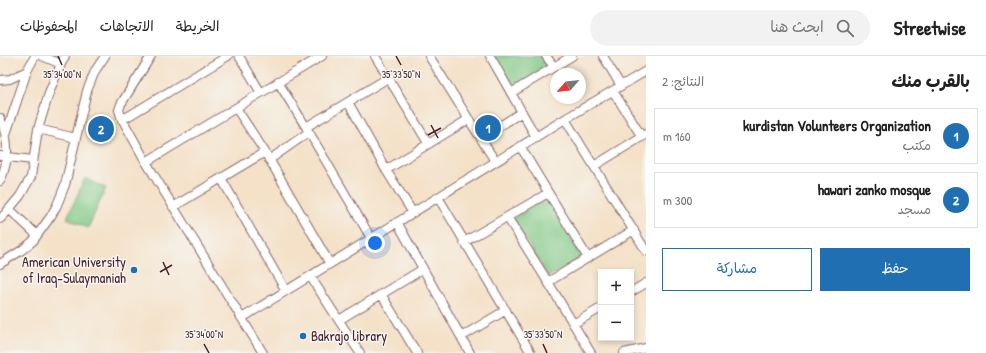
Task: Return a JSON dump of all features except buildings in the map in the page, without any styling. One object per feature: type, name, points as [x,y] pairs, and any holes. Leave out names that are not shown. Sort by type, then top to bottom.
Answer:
[{"type":"street","points":[[6,134],[27,70],[35,56]]},
{"type":"street","points":[[0,219],[20,196],[31,177],[38,130],[50,90],[63,60],[42,56]]},
{"type":"street","points":[[0,264],[33,241],[51,216],[64,186],[87,91],[95,71],[105,56]]},
{"type":"street","points":[[151,56],[120,107],[119,114],[173,207],[263,353]]},
{"type":"street","points":[[122,120],[228,56]]},
{"type":"street","points":[[239,56],[261,93]]},
{"type":"street","points":[[146,162],[322,56]]},
{"type":"street","points":[[375,56],[428,143]]},
{"type":"street","points":[[429,56],[495,162]]},
{"type":"street","points":[[490,56],[536,136]]},
{"type":"street","points":[[546,56],[554,68],[572,56]]},
{"type":"street","points":[[603,56],[621,86]]},
{"type":"street","points":[[0,80],[10,79],[27,70]]},
{"type":"street","points":[[511,93],[550,70]]},
{"type":"street","points":[[242,318],[536,136],[646,71]]},
{"type":"street","points":[[269,160],[348,102],[388,78]]},
{"type":"street","points":[[278,82],[371,238]]},
{"type":"street","points":[[594,166],[644,136],[613,91]]},
{"type":"street","points":[[348,102],[386,170],[413,212]]},
{"type":"street","points":[[236,108],[265,152],[330,264]]},
{"type":"street","points":[[481,138],[522,112]]},
{"type":"street","points":[[0,118],[6,134],[7,145],[4,156],[5,169],[0,181]]},
{"type":"street","points":[[386,170],[469,119]]},
{"type":"street","points":[[565,119],[646,251]]},
{"type":"street","points":[[38,130],[76,138]]},
{"type":"street","points":[[520,146],[588,258]]},
{"type":"street","points":[[173,207],[265,152]]},
{"type":"street","points":[[4,156],[34,160]]},
{"type":"street","points":[[221,178],[286,291]]},
{"type":"street","points":[[464,242],[548,193]]},
{"type":"street","points":[[438,197],[531,353]]},
{"type":"street","points":[[9,209],[37,235]]},
{"type":"street","points":[[507,217],[591,353]]},
{"type":"street","points":[[397,222],[470,353]]},
{"type":"street","points":[[548,282],[634,230]]},
{"type":"street","points":[[338,320],[423,269]]},
{"type":"street","points":[[310,276],[360,353]]},
{"type":"street","points":[[634,290],[646,283]]},
{"type":"street","points":[[381,294],[417,353]]},
{"type":"street","points":[[461,337],[506,310]]},
{"type":"street","points":[[574,324],[598,310]]},
{"type":"street","points":[[624,353],[646,348]]},
{"type":"green space","points":[[495,56],[541,56],[548,68],[514,88]]},
{"type":"green space","points":[[85,178],[106,188],[88,228],[67,218]]},
{"type":"green space","points":[[547,198],[582,257],[548,277],[513,218]]},
{"type":"place","name":"kurdistan Volunteers Organization","points":[[488,128]]},
{"type":"place","name":"hawari zanko mosque","points":[[101,129]]},
{"type":"place","name":"American University of Iraq-Sulaymaniah","points":[[134,270]]},
{"type":"place","name":"Bakrajo library","points":[[303,336]]}]
